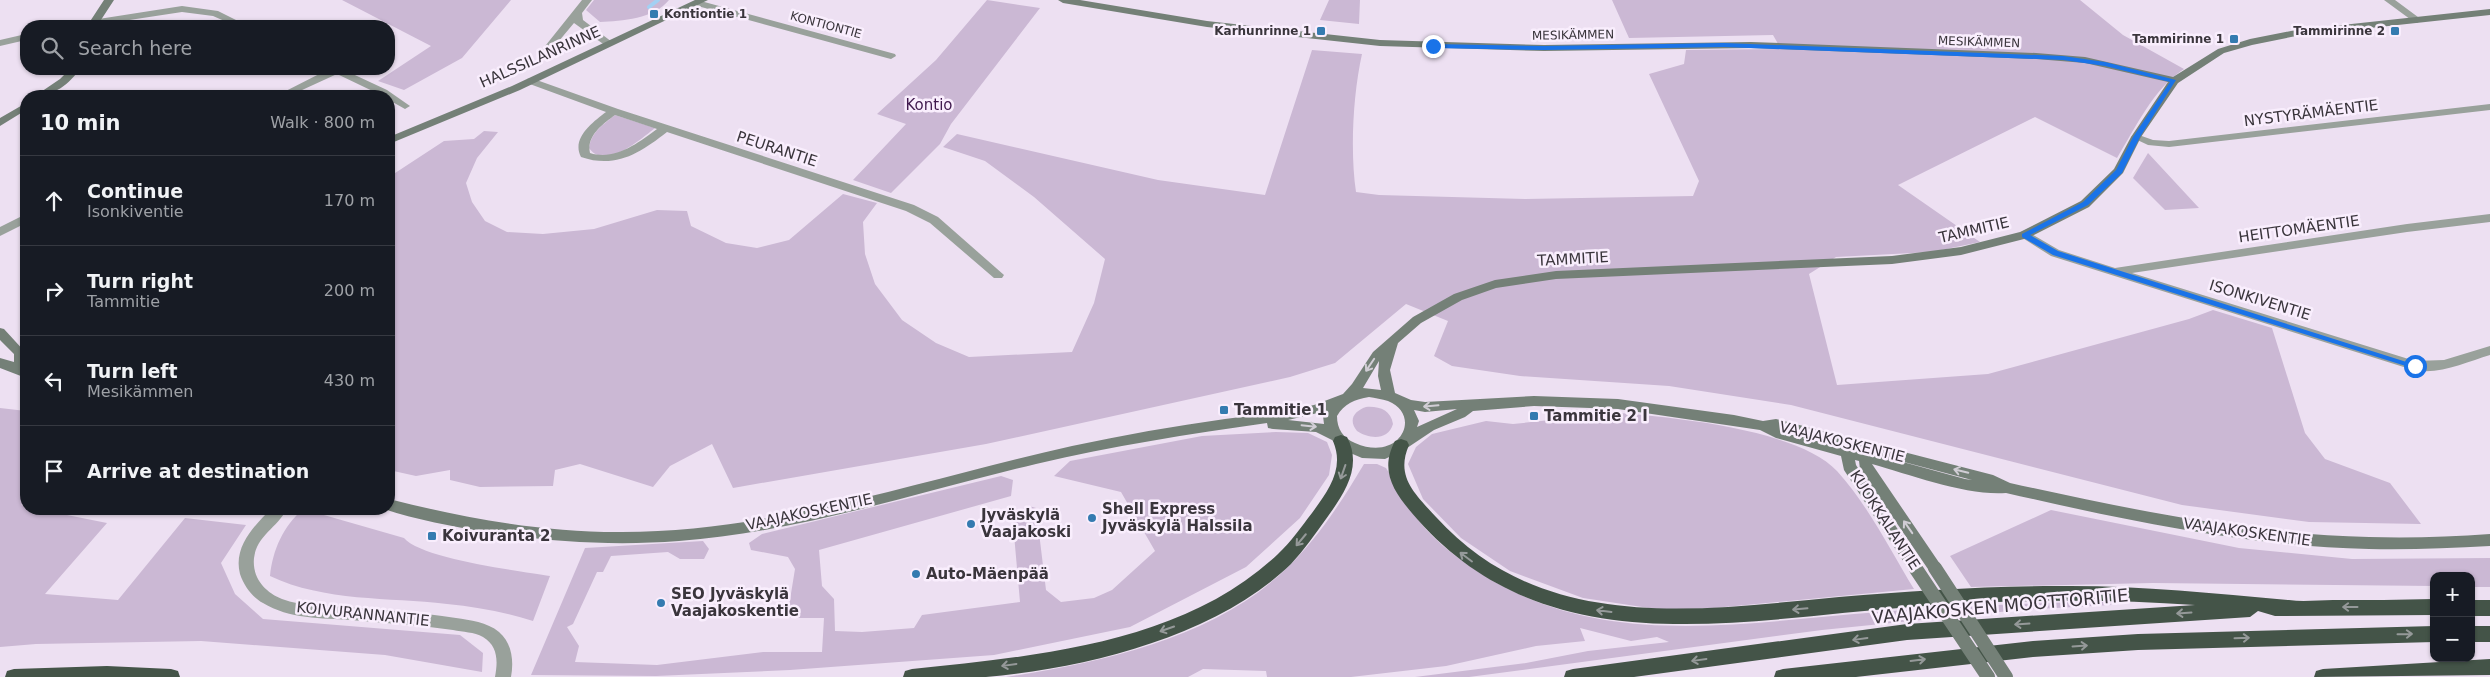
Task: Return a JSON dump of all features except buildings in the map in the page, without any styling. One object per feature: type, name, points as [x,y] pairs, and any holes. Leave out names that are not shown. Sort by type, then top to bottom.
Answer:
[{"type":"highway","points":[[912,677],[1054,658],[1118,644],[1172,627],[1214,608],[1279,564],[1302,540],[1330,501],[1344,473],[1346,455],[1338,438]]},
{"type":"highway","points":[[1404,443],[1395,459],[1399,478],[1405,490],[1426,518],[1450,545],[1475,563],[1508,582],[1542,597],[1585,609],[1652,618],[1677,618],[1915,599],[2009,594],[2228,599],[2285,608]]},
{"type":"highway","name":"VAAJAKOSKEN MOOTTORITIE","points":[[1573,677],[1907,632],[2285,608],[2430,607]]},
{"type":"highway","points":[[2475,608],[2490,608]]},
{"type":"highway","points":[[1783,677],[2032,649],[2138,642],[2430,634]]},
{"type":"highway","points":[[2475,634],[2490,634]]},
{"type":"highway","points":[[2323,677],[2490,667]]},
{"type":"highway","points":[[14,677],[107,674],[171,677]]},
{"type":"street","points":[[96,20],[109,0]]},
{"type":"street","points":[[545,52],[587,0]]},
{"type":"street","name":"MESIKÄMMEN","points":[[1063,0],[1234,28],[1380,42],[1537,48],[1751,45],[2036,56],[2098,63],[2174,81]]},
{"type":"street","points":[[2389,0],[2417,20]]},
{"type":"street","name":"HALSSILANRINNE","points":[[395,138],[531,81],[700,2]]},
{"type":"street","name":"KONTIONTIE","points":[[700,2],[891,56]]},
{"type":"street","points":[[117,20],[182,9],[215,13],[230,20]]},
{"type":"street","name":"TAMMITIE","points":[[1346,398],[1358,387],[1377,355],[1417,320],[1476,289],[1513,281],[1556,275],[1892,260],[1952,253],[2024,235],[2085,204],[2119,171],[2136,137],[2174,81],[2221,51],[2250,42],[2296,33],[2490,12]]},
{"type":"street","points":[[577,13],[578,21],[609,44]]},
{"type":"street","points":[[0,43],[20,38]]},
{"type":"street","points":[[50,90],[70,75]]},
{"type":"street","points":[[293,90],[325,75]]},
{"type":"street","points":[[346,75],[379,90]]},
{"type":"street","name":"PEURANTIE","points":[[531,81],[614,111],[910,208],[934,220],[998,275]]},
{"type":"street","points":[[395,100],[405,106]]},
{"type":"street","name":"NYSTYRÄMÄENTIE","points":[[2136,137],[2152,143],[2169,144],[2490,107]]},
{"type":"street","points":[[0,123],[20,110]]},
{"type":"street","points":[[614,111],[587,136],[583,145],[585,155],[602,160],[621,156],[665,128]]},
{"type":"street","name":"HEITTOMÄENTIE","points":[[2114,271],[2490,218]]},
{"type":"street","points":[[0,232],[20,221]]},
{"type":"street","name":"ISONKIVENTIE","points":[[2024,235],[2055,253],[2415,366],[2428,368],[2490,350]]},
{"type":"street","points":[[0,332],[20,353]]},
{"type":"street","name":"TAMMITIE","points":[[1392,397],[1382,372],[1386,356],[1397,338]]},
{"type":"street","points":[[0,363],[20,368]]},
{"type":"street","points":[[1369,392],[1392,397],[1408,409],[1412,417],[1413,426],[1404,443],[1386,453],[1360,452],[1338,438],[1331,428],[1330,416],[1346,398],[1369,392]]},
{"type":"street","name":"VAAJAKOSKENTIE","points":[[1392,397],[1418,407],[1454,404],[1470,406],[1534,401],[1618,404],[1680,411],[1762,426],[1776,433],[1992,480],[2006,488]]},
{"type":"street","name":"VAAJAKOSKENTIE","points":[[395,506],[464,523],[542,534],[622,538],[684,534],[757,524],[1095,446],[1308,412],[1346,398]]},
{"type":"street","name":"VAAJAKOSKENTIE","points":[[1404,443],[1429,426],[1460,414],[1470,406]]},
{"type":"street","name":"VAAJAKOSKENTIE","points":[[1225,424],[1305,425],[1318,427],[1338,438]]},
{"type":"street","name":"KUOKKALANTIE","points":[[1988,677],[1849,466],[1852,449],[1866,458],[1866,464],[2006,677]]},
{"type":"street","name":"VAAJAKOSKENTIE","points":[[1866,458],[1965,484],[1993,489],[2006,488],[2167,521],[2268,536],[2362,544],[2416,545],[2490,540]]},
{"type":"street","name":"KOIVURANNANTIE","points":[[274,515],[256,533],[248,548],[245,570],[249,582],[269,599],[312,611],[446,622],[489,633],[499,642],[504,652],[506,666],[503,677]]},
{"type":"green space","points":[[342,0],[511,0],[462,58],[404,90],[378,81],[387,75],[395,75],[395,70],[431,46],[395,27],[395,20],[381,20]]},
{"type":"green space","points":[[594,0],[669,0],[655,11],[637,18],[600,22],[586,10]]},
{"type":"green space","name":"Kontio","points":[[987,0],[1040,8],[951,124],[940,144],[891,193],[853,180],[906,124],[877,114],[936,60]]},
{"type":"green space","points":[[1329,0],[1360,0],[1359,24],[1320,20]]},
{"type":"green space","points":[[1612,0],[2080,0],[2123,35],[2184,69],[2173,77],[2154,98],[2138,121],[2117,158],[2035,117],[1898,185],[1980,242],[1932,252],[1836,257],[1809,274],[1837,385],[1988,374],[2189,319],[2213,310],[2272,328],[2305,433],[2325,459],[2390,483],[2421,524],[2309,522],[2182,505],[1791,405],[1669,386],[1520,376],[1452,366],[1434,356],[1448,321],[1406,304],[1335,363],[1290,377],[986,444],[733,488],[712,444],[670,466],[653,487],[580,464],[555,470],[553,486],[480,487],[450,480],[450,470],[416,476],[395,471],[395,173],[444,141],[474,139],[484,131],[498,132],[477,158],[466,183],[472,202],[485,221],[507,232],[543,234],[594,229],[657,210],[687,211],[691,226],[726,243],[757,248],[789,240],[843,194],[877,203],[863,222],[865,254],[875,284],[902,320],[936,343],[969,357],[1072,352],[1094,303],[1105,259],[1034,197],[985,161],[943,147],[957,134],[1158,180],[1265,195],[1312,50],[1362,54],[1356,87],[1353,123],[1353,159],[1356,192],[1379,195],[1525,199],[1693,196],[1699,181],[1649,74],[1684,64],[1686,50],[1781,49],[1773,35],[1629,38]]},
{"type":"green space","points":[[615,115],[655,128],[623,151],[604,156],[596,154],[589,148],[590,142],[599,129]]},
{"type":"green space","points":[[2148,153],[2199,208],[2165,210],[2133,178]]},
{"type":"green space","points":[[1366,407],[1380,408],[1387,412],[1392,419],[1391,430],[1378,437],[1367,436],[1357,431],[1353,423],[1354,416],[1358,411]]},
{"type":"green space","points":[[0,408],[20,410],[20,515],[67,515],[107,523],[45,594],[118,600],[185,518],[246,525],[221,563],[235,594],[263,619],[460,635],[483,653],[482,672],[385,655],[201,641],[36,644],[0,647]]},
{"type":"green space","points":[[1592,411],[1685,420],[1757,433],[1790,443],[1817,456],[1837,471],[1859,498],[1914,589],[1714,608],[1662,610],[1583,598],[1510,571],[1461,538],[1423,499],[1408,464],[1416,447],[1432,434],[1486,421],[1513,424],[1570,418]]},
{"type":"green space","points":[[1276,432],[1308,433],[1327,442],[1332,455],[1329,475],[1300,518],[1246,567],[1130,627],[994,655],[790,670],[656,676],[531,675],[585,548],[703,541],[709,549],[704,559],[680,559],[668,552],[611,556],[603,572],[597,572],[573,624],[567,627],[579,646],[575,662],[657,665],[763,652],[822,652],[824,618],[787,618],[795,569],[788,557],[751,550],[749,543],[762,534],[1001,476],[1013,480],[1011,496],[819,550],[822,586],[834,599],[835,631],[862,632],[914,628],[922,615],[1020,602],[1013,523],[1019,513],[1029,506],[1036,508],[1046,590],[1061,602],[1094,598],[1112,590],[1155,551],[1121,492],[1054,476],[1070,461],[1202,436]]},
{"type":"green space","points":[[1364,464],[1377,464],[1386,468],[1419,521],[1442,545],[1470,566],[1488,578],[1531,600],[1576,614],[1621,622],[1667,626],[1760,623],[1885,612],[2041,603],[2103,602],[2112,605],[2020,610],[1822,630],[1469,677],[1415,677],[1526,663],[1588,651],[1669,642],[1657,637],[1631,641],[1580,628],[1585,641],[1536,646],[1446,666],[1351,677],[1267,677],[1266,671],[1203,669],[1188,677],[1006,677],[1043,671],[1119,654],[1156,643],[1192,629],[1226,612],[1258,592],[1287,568],[1329,519]]},
{"type":"green space","points":[[2051,510],[2239,548],[2352,559],[2490,558],[2490,587],[2475,587],[2475,572],[2430,572],[2430,586],[2153,583],[1971,587],[1950,556]]},
{"type":"green space","points":[[324,515],[404,538],[430,552],[450,558],[550,576],[533,621],[501,612],[469,607],[357,597],[313,590],[270,576],[276,548],[296,516]]},
{"type":"waterway","points":[[649,7],[658,0]]},
{"type":"place","name":"Kontiontie 1","points":[[654,14]]},
{"type":"place","name":"Karhunrinne 1","points":[[1321,31]]},
{"type":"place","name":"Tammirinne 2","points":[[2395,31]]},
{"type":"place","name":"Tammirinne 1","points":[[2234,39]]},
{"type":"place","name":"Tammitie 1","points":[[1224,410]]},
{"type":"place","name":"Tammitie 2 I","points":[[1534,416]]},
{"type":"place","name":"Shell Express Jyväskylä Halssila","points":[[1092,518]]},
{"type":"place","name":"Jyväskylä Vaajakoski","points":[[971,524]]},
{"type":"place","name":"Koivuranta 2","points":[[432,536]]},
{"type":"place","name":"Auto-Mäenpää","points":[[916,574]]},
{"type":"place","name":"SEO Jyväskylä Vaajakoskentie","points":[[661,603]]},
{"type":"route","points":[[1433,46],[1599,48],[1724,45],[2036,56],[2085,60],[2174,81],[2136,137],[2119,171],[2085,204],[2024,235],[2055,253],[2415,366]]}]
